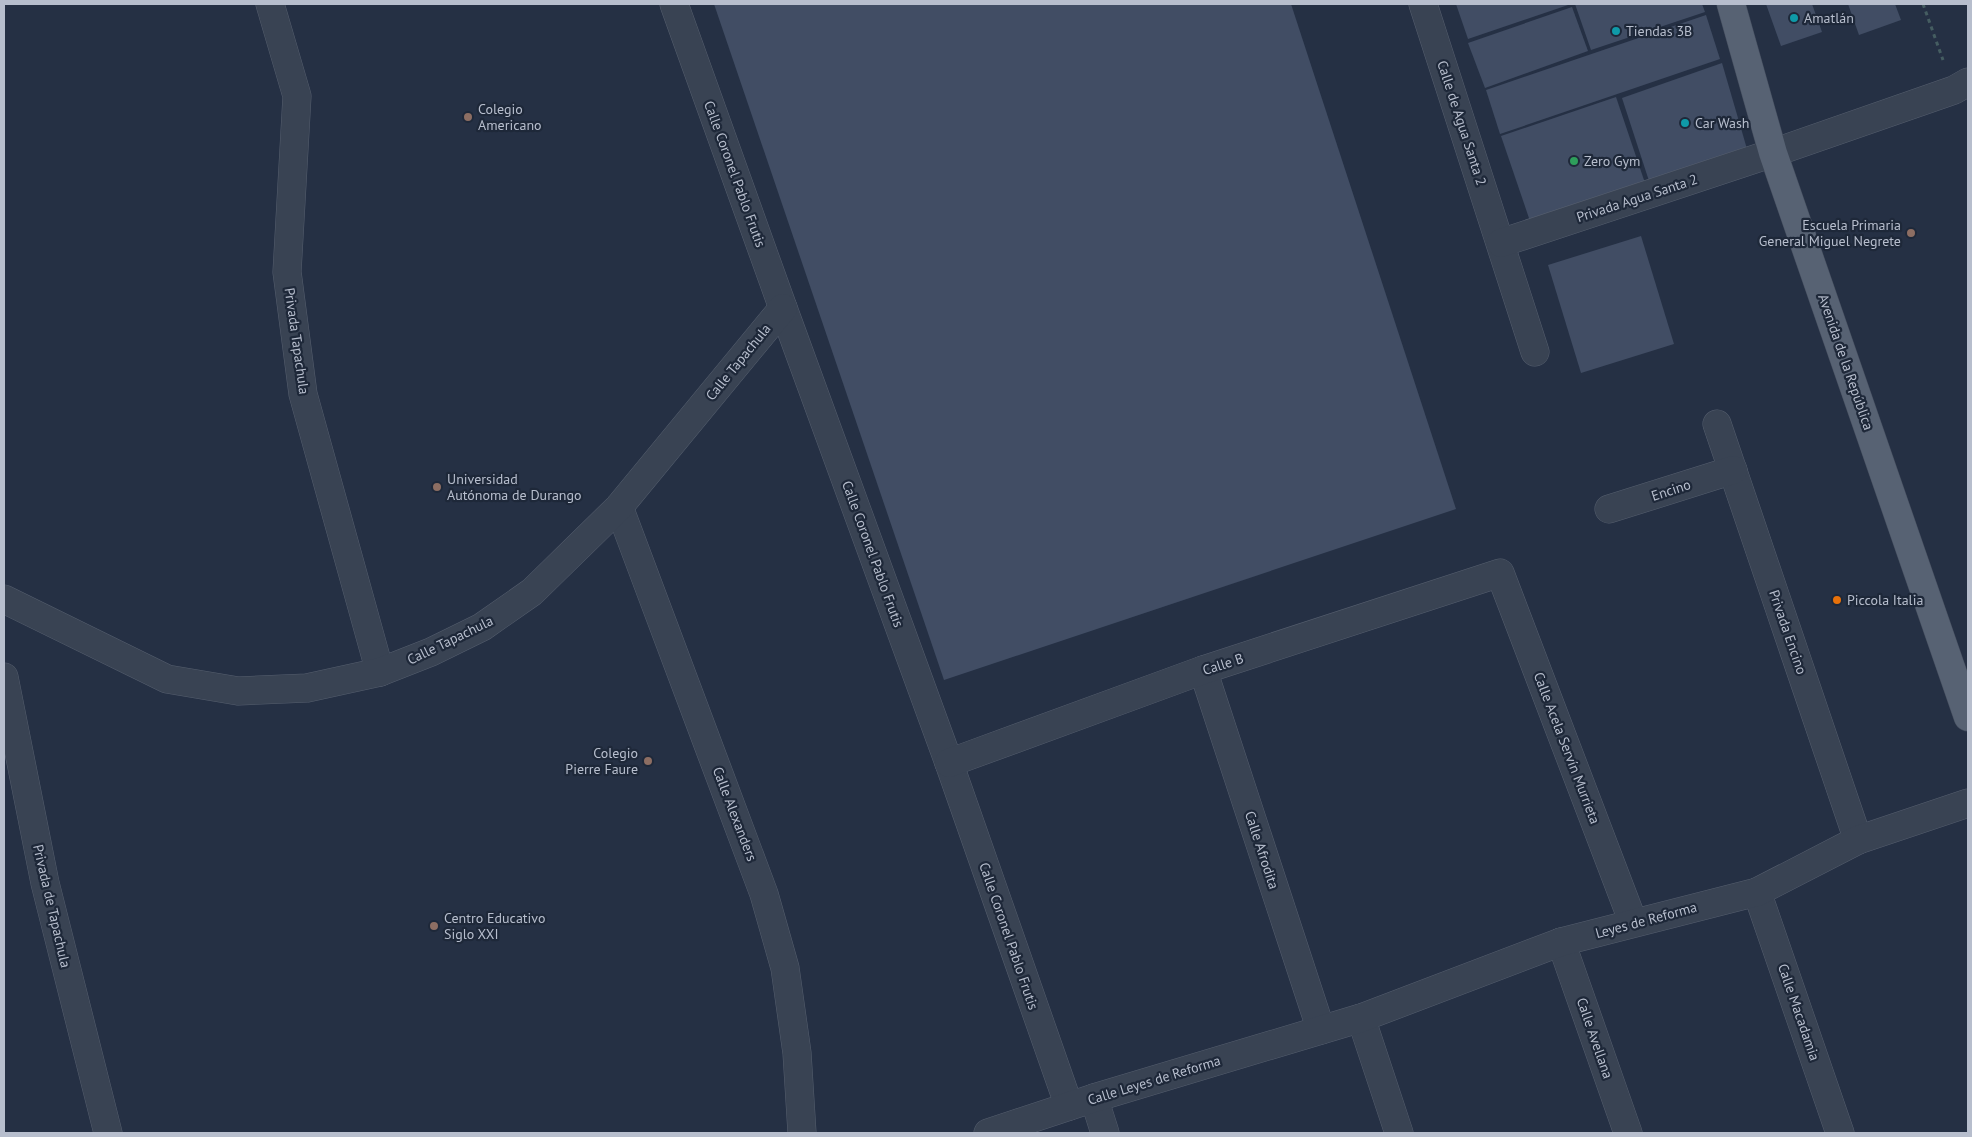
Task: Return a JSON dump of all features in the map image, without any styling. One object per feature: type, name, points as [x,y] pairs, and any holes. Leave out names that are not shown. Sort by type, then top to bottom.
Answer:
[{"type":"main road","name":"Avenida de la República","points":[[1731,4],[1774,153],[1968,717]]},
{"type":"street","name":"Privada Tapachula","points":[[270,4],[297,96],[287,272],[303,394],[380,672]]},
{"type":"street","name":"Calle Coronel Pablo Frutis","points":[[674,4],[949,763],[1081,1102],[1105,1133]]},
{"type":"street","name":"Calle de Agua Santa 2","points":[[1423,4],[1535,352]]},
{"type":"street","name":"Privada Agua Santa 2","points":[[1501,243],[1774,153],[1961,86]]},
{"type":"street","name":"Calle Tapachula","points":[[4,599],[167,679],[238,691],[307,688],[380,672],[432,652],[482,627],[532,592],[619,507],[783,308]]},
{"type":"street","name":"Privada Encino","points":[[1717,424],[1858,840]]},
{"type":"street","name":"Encino","points":[[1609,509],[1733,470]]},
{"type":"street","name":"Calle Alexanders","points":[[619,507],[767,903],[786,968],[797,1053],[802,1133]]},
{"type":"street","name":"Calle B","points":[[949,763],[1203,670],[1500,573]]},
{"type":"street","name":"Calle Acela Servín Murrieta","points":[[1500,573],[1633,922]]},
{"type":"street","name":"Calle Afrodita","points":[[1203,670],[1321,1030]]},
{"type":"street","name":"Privada de Tapachula","points":[[4,677],[45,883],[108,1133]]},
{"type":"street","name":"Leyes de Reforma","points":[[1321,1030],[1361,1018],[1561,942],[1633,922],[1757,892],[1858,840],[1968,803]]},
{"type":"street","name":"Calle Macadamia","points":[[1757,892],[1840,1133]]},
{"type":"street","name":"Calle Avellana","points":[[1561,942],[1628,1133]]},
{"type":"street","points":[[1361,1018],[1399,1133]]},
{"type":"street","name":"Calle Leyes de Reforma","points":[[988,1133],[1081,1102],[1321,1030]]},
{"type":"path","points":[[1923,4],[1961,86]]},
{"type":"building","points":[[714,4],[1291,4],[1456,509],[944,680]]},
{"type":"building","points":[[1456,4],[1571,4],[1468,39]]},
{"type":"building","name":"Tiendas 3B","points":[[1575,4],[1702,4],[1705,12],[1591,50]]},
{"type":"building","name":"Amatlán","points":[[1766,4],[1812,4],[1822,32],[1781,46]]},
{"type":"building","points":[[1848,4],[1895,4],[1901,20],[1859,35]]},
{"type":"building","points":[[1572,7],[1588,51],[1485,88],[1468,43]]},
{"type":"building","points":[[1706,15],[1720,59],[1500,134],[1486,90]]},
{"type":"building","name":"Car Wash","points":[[1722,63],[1747,149],[1650,184],[1622,98]]},
{"type":"building","name":"Zero Gym","points":[[1616,97],[1646,186],[1531,224],[1501,136]]},
{"type":"building","points":[[1641,236],[1674,344],[1581,373],[1548,265]]},
{"type":"place","name":"Amatlán","points":[[1794,18]]},
{"type":"place","name":"Tiendas 3B","points":[[1616,31]]},
{"type":"place","name":"Colegio Americano","points":[[468,117]]},
{"type":"place","name":"Car Wash","points":[[1685,123]]},
{"type":"place","name":"Zero Gym","points":[[1574,161]]},
{"type":"place","name":"Escuela Primaria General Miguel Negrete","points":[[1911,233]]},
{"type":"place","name":"Universidad Autónoma de Durango","points":[[437,487]]},
{"type":"place","name":"Piccola Italia","points":[[1837,600]]},
{"type":"place","name":"Colegio Pierre Faure","points":[[648,761]]},
{"type":"place","name":"Centro Educativo Siglo XXI","points":[[434,926]]}]
